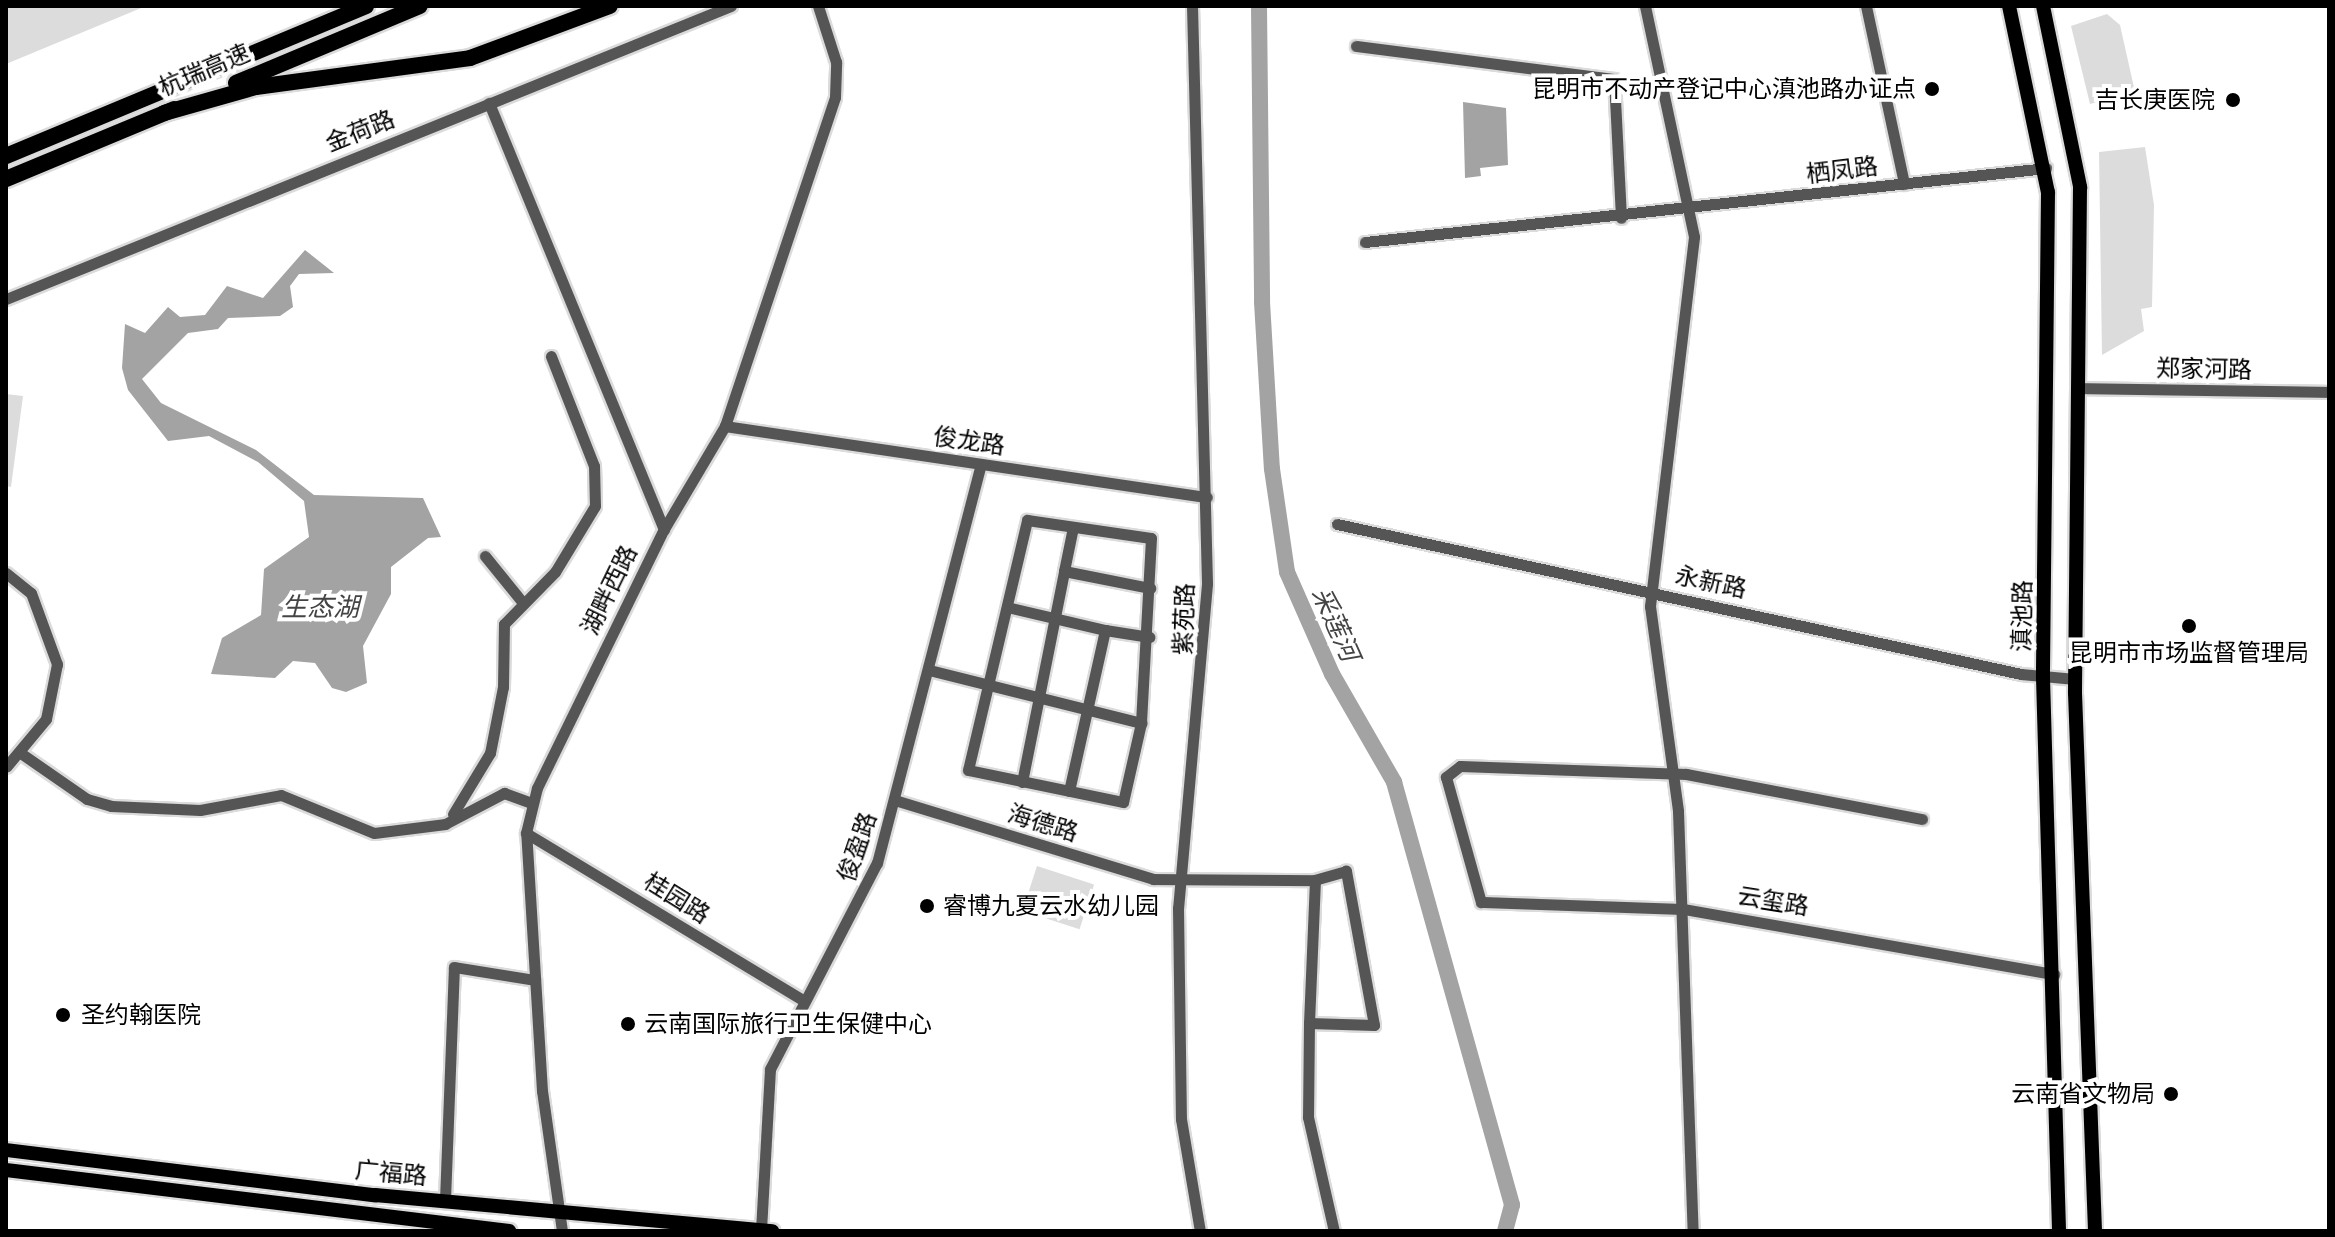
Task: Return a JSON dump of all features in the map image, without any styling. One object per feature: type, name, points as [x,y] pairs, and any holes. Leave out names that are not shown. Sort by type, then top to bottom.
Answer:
[{"type":"highway","points":[[274,44],[353,6]]},
{"type":"highway","name":"杭瑞高速","points":[[6,156],[366,6]]},
{"type":"highway","name":"杭瑞高速","points":[[6,179],[420,6]]},
{"type":"highway","points":[[172,110],[256,87],[470,58],[610,6]]},
{"type":"main road","name":"滇池路","points":[[2009,6],[2046,168],[2043,678],[2054,974],[2059,1231]]},
{"type":"main road","points":[[2043,6],[2080,187],[2075,679],[2095,1231]]},
{"type":"main road","name":"广福路","points":[[6,1150],[559,1214],[772,1231]]},
{"type":"main road","name":"广福路","points":[[6,1170],[509,1231]]},
{"type":"street","name":"金荷路","points":[[6,299],[731,6]]},
{"type":"street","name":"湖畔西路","points":[[562,1231],[535,980],[526,833],[532,803],[664,529],[725,426],[835,97],[836,62],[818,6]]},
{"type":"street","name":"紫苑路","points":[[1192,6],[1207,497],[1205,662],[1179,878],[1181,1119],[1200,1231]]},
{"type":"street","points":[[1645,6],[1693,212],[1651,591],[1673,774],[1684,909],[1693,1231]]},
{"type":"street","points":[[1866,6],[1904,184]]},
{"type":"street","points":[[1356,46],[1614,79],[1621,218]]},
{"type":"street","points":[[489,103],[664,529]]},
{"type":"street","name":"栖凤路","points":[[1365,242],[1693,212],[2046,168]]},
{"type":"street","points":[[445,824],[490,753],[503,687],[504,624],[555,572],[598,488],[551,356]]},
{"type":"street","name":"郑家河路","points":[[2078,388],[2329,392]]},
{"type":"street","name":"俊龙路","points":[[725,426],[1207,497]]},
{"type":"street","name":"俊盈路","points":[[761,1230],[766,1091],[774,1057],[870,883],[895,800],[981,464]]},
{"type":"street","points":[[1027,520],[1151,538],[1150,588],[1141,723],[1123,802],[968,770],[990,688],[1027,520]]},
{"type":"street","name":"永新路","points":[[1337,524],[2043,678],[2075,679]]},
{"type":"street","points":[[1022,782],[1059,619],[1073,527]]},
{"type":"street","points":[[485,556],[523,603]]},
{"type":"street","points":[[1064,571],[1150,588]]},
{"type":"street","points":[[6,573],[31,593],[57,664],[46,719],[22,754],[6,767]]},
{"type":"street","points":[[1007,607],[1149,637]]},
{"type":"street","points":[[1069,791],[1105,630]]},
{"type":"street","points":[[929,670],[1041,702],[1141,723]]},
{"type":"street","points":[[22,754],[87,799],[111,806],[200,810],[281,795],[374,833],[445,824],[504,793],[532,803]]},
{"type":"street","name":"云玺路","points":[[1673,774],[1447,772],[1481,902],[1684,909],[2054,974]]},
{"type":"street","points":[[1673,774],[1922,819]]},
{"type":"street","name":"海德路","points":[[895,800],[1153,879],[1315,880],[1346,871],[1374,1025],[1309,1023]]},
{"type":"street","name":"桂园路","points":[[526,833],[804,1001]]},
{"type":"street","points":[[1315,880],[1308,1117],[1334,1231]]},
{"type":"street","points":[[445,1200],[454,967],[535,980]]},
{"type":"shaded area","points":[[6,6],[146,6],[6,64]]},
{"type":"shaded area","points":[[2107,14],[2120,25],[2135,92],[2090,104],[2071,26]]},
{"type":"shaded area","points":[[2145,147],[2154,205],[2152,307],[2141,309],[2144,331],[2102,355],[2099,152]]},
{"type":"shaded area","points":[[6,394],[23,396],[11,487],[6,486]]},
{"type":"shaded area","points":[[1037,866],[1094,885],[1080,929],[1022,911]]},
{"type":"water","points":[[1463,102],[1506,108],[1508,165],[1480,168],[1481,176],[1465,178]]},
{"type":"water","name":"生态湖","points":[[305,250],[334,273],[299,274],[290,286],[293,307],[280,316],[228,318],[218,329],[188,333],[142,379],[161,403],[256,450],[314,495],[423,498],[441,537],[428,538],[391,567],[391,594],[363,646],[367,683],[346,692],[332,688],[315,663],[293,661],[275,678],[211,674],[222,638],[261,615],[264,569],[309,537],[304,501],[258,462],[209,436],[168,441],[128,390],[122,368],[125,324],[145,333],[168,307],[180,317],[205,315],[227,286],[263,298]]},
{"type":"waterway","name":"采莲河","points":[[1259,6],[1262,302],[1272,469],[1287,572],[1332,674],[1394,782],[1512,1205],[1505,1231]]},
{"type":"place","name":"昆明市不动产登记中心滇池路办证点","points":[[1932,89]]},
{"type":"place","name":"吉长庚医院","points":[[2233,100]]},
{"type":"place","name":"昆明市市场监督管理局","points":[[2189,626]]},
{"type":"place","name":"睿博九夏云水幼儿园","points":[[927,906]]},
{"type":"place","name":"圣约翰医院","points":[[63,1015]]},
{"type":"place","name":"云南国际旅行卫生保健中心","points":[[628,1024]]},
{"type":"place","name":"云南省文物局","points":[[2171,1094]]}]
